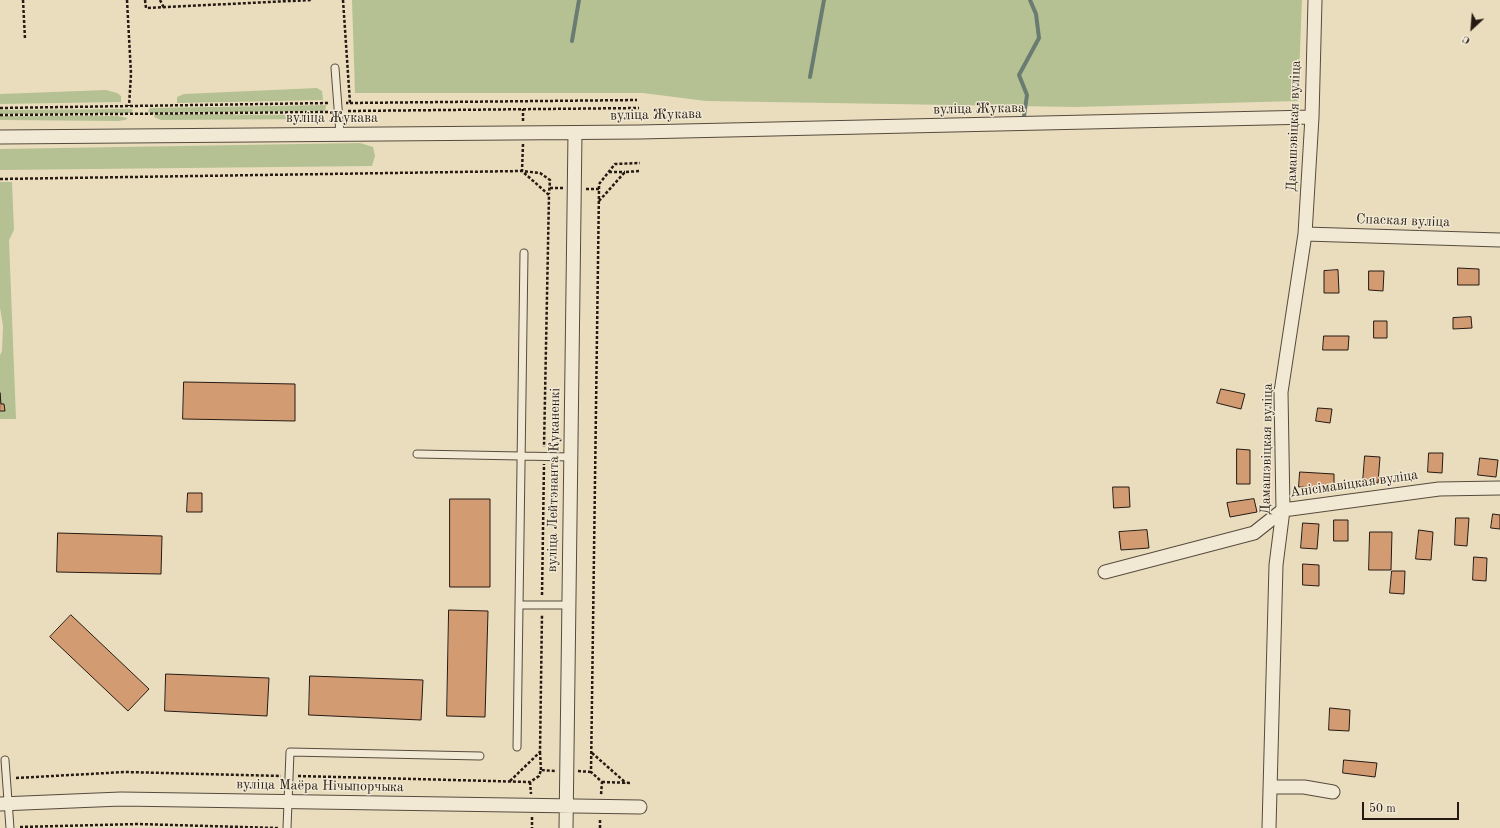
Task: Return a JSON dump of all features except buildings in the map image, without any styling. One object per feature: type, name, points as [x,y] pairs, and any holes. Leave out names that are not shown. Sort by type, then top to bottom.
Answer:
[{"type":"street","name":"Дамашэвіцкая вуліца","points":[[1269,828],[1276,565],[1283,510],[1281,392],[1305,234],[1312,118],[1315,0]]},
{"type":"street","name":"вуліца Жукава","points":[[0,137],[575,133],[1312,118]]},
{"type":"street","name":"вуліца Лейтэнанта Куканенкі","points":[[566,828],[568,605],[572,458],[575,133]]},
{"type":"street","name":"Спаская вуліца","points":[[1305,234],[1500,240]]},
{"type":"street","name":"Анісімавіцкая вуліца","points":[[1105,572],[1254,533],[1283,510],[1439,489],[1500,488]]},
{"type":"street","points":[[1270,787],[1304,787],[1333,792]]},
{"type":"street","name":"вуліца Маёра Нічыпорчыка","points":[[4,804],[121,799],[640,807]]},
{"type":"lane","points":[[335,68],[340,134]]},
{"type":"lane","points":[[517,747],[524,253]]},
{"type":"lane","points":[[417,454],[572,458]]},
{"type":"lane","points":[[520,605],[568,605]]},
{"type":"lane","points":[[287,828],[290,752],[480,756]]},
{"type":"lane","points":[[5,760],[4,804],[10,828]]},
{"type":"path","points":[[23,0],[24,40]]},
{"type":"path","points":[[127,0],[131,74],[129,106]]},
{"type":"path","points":[[145,0],[146,8],[311,0]]},
{"type":"path","points":[[160,0],[164,8]]},
{"type":"path","points":[[343,0],[350,103]]},
{"type":"path","points":[[0,108],[637,100]]},
{"type":"path","points":[[0,115],[317,113],[338,111],[639,108]]},
{"type":"path","points":[[523,109],[522,171],[549,195]]},
{"type":"path","points":[[631,783],[602,782],[591,772],[598,190],[599,184],[615,164],[640,163]]},
{"type":"path","points":[[0,179],[522,171],[540,173],[550,180],[544,457],[541,770]]},
{"type":"path","points":[[608,172],[640,172]]},
{"type":"path","points":[[598,201],[625,172]]},
{"type":"path","points":[[550,188],[598,190]]},
{"type":"path","points":[[510,781],[540,752]]},
{"type":"path","points":[[592,753],[626,783]]},
{"type":"path","points":[[600,828],[602,782]]},
{"type":"path","points":[[10,828],[138,824],[287,828]]},
{"type":"green space","points":[[352,0],[1302,0],[1298,101],[1076,107],[706,101],[643,93],[355,93]]},
{"type":"green space","points":[[317,88],[322,91],[323,100],[177,103],[177,97],[184,94]]},
{"type":"green space","points":[[106,90],[117,93],[121,96],[121,102],[0,104],[0,94]]},
{"type":"green space","points":[[326,105],[325,111],[150,113],[148,111],[150,108]]},
{"type":"green space","points":[[0,110],[133,110],[131,113],[0,114]]},
{"type":"green space","points":[[155,114],[320,115],[316,119],[161,120],[154,117]]},
{"type":"green space","points":[[0,116],[117,116],[128,118],[118,121],[0,120]]},
{"type":"green space","points":[[360,143],[373,147],[375,156],[372,166],[0,170],[0,149]]},
{"type":"green space","points":[[0,182],[12,182],[14,230],[9,240],[16,419],[0,419],[0,355],[2,351],[3,326],[0,308]]},
{"type":"waterway","points":[[572,41],[579,0]]},
{"type":"waterway","points":[[810,77],[824,0]]},
{"type":"waterway","points":[[1024,116],[1027,95],[1019,75],[1039,38],[1036,14],[1030,0]]}]
